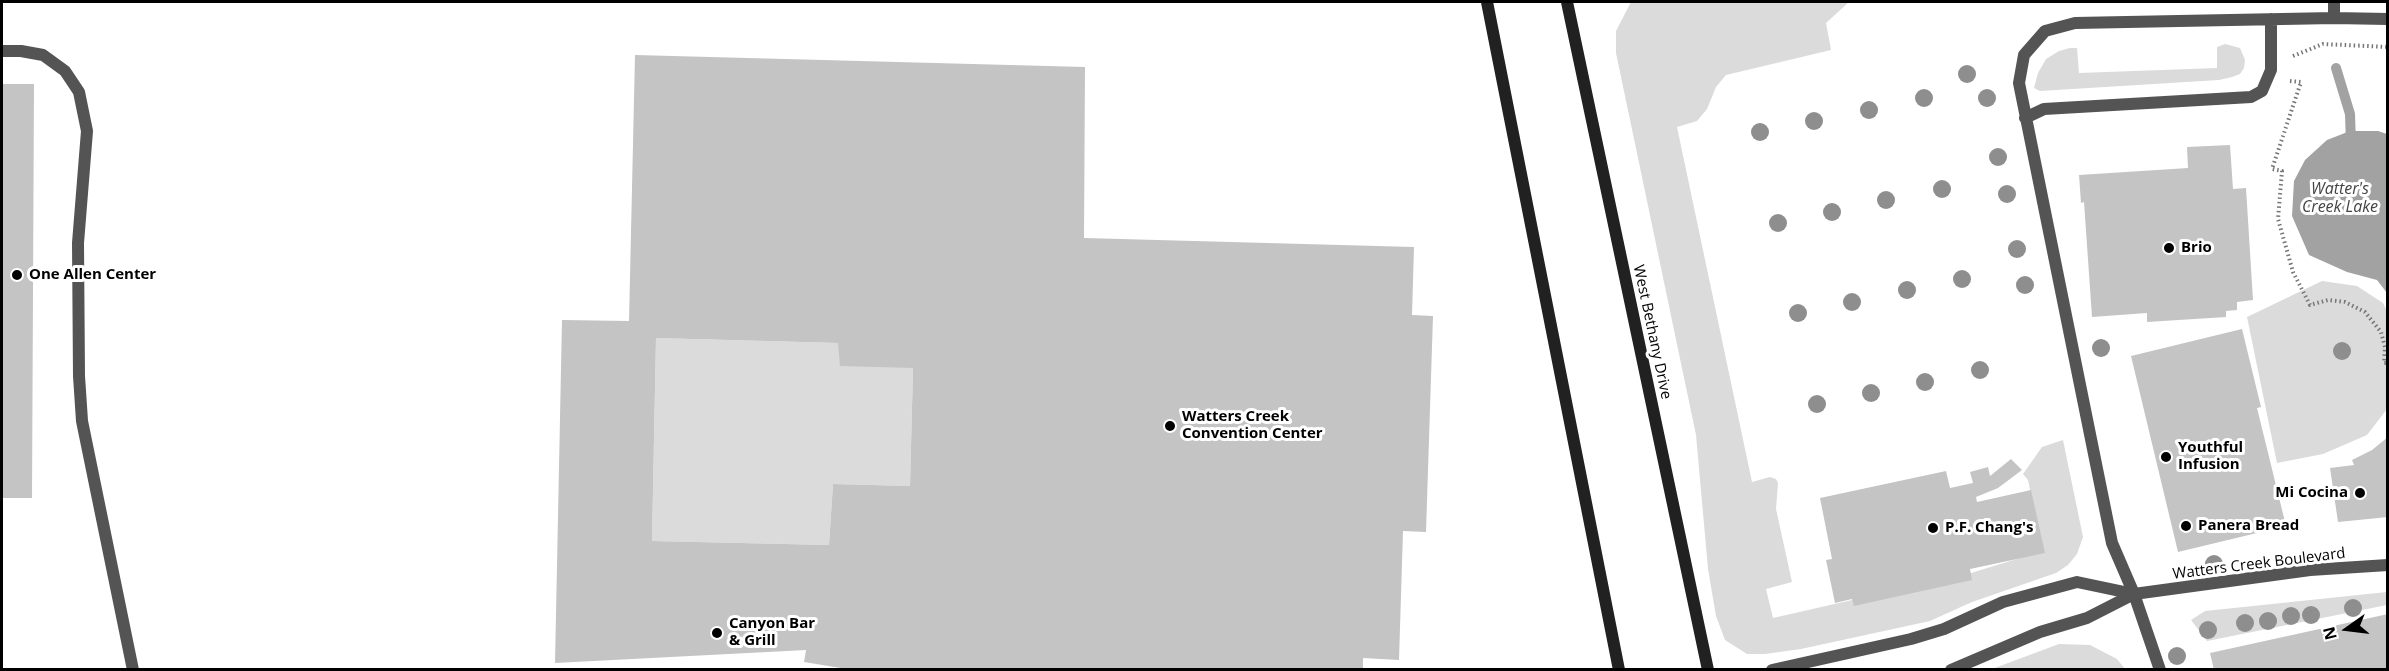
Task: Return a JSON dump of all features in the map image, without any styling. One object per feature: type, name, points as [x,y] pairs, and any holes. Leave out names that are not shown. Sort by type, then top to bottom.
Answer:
[{"type":"main road","points":[[1487,2],[1618,669]]},
{"type":"main road","name":"West Bethany Drive","points":[[1567,2],[1708,669]]},
{"type":"street","points":[[2334,2],[2334,18]]},
{"type":"street","points":[[2025,118],[2044,110],[2251,98],[2262,91],[2271,70],[2271,19]]},
{"type":"street","points":[[2160,669],[2134,594],[2112,543],[2025,118],[2019,83],[2024,56],[2045,31],[2075,23],[2388,19]]},
{"type":"street","points":[[2,51],[21,51],[43,56],[65,71],[79,92],[87,131],[78,243],[79,376],[82,421],[133,669]]},
{"type":"street","name":"Watters Creek Boulevard","points":[[1951,669],[2040,632],[2087,618],[2134,594],[2310,570],[2388,565]]},
{"type":"street","name":"Watters Creek Boulevard","points":[[1772,669],[1911,639],[1944,629],[2003,602],[2077,582],[2134,594]]},
{"type":"path","points":[[2287,59],[2324,44],[2388,47]]},
{"type":"path","points":[[2287,81],[2301,82],[2272,169],[2282,171],[2278,219],[2293,272],[2310,305],[2328,300],[2345,302],[2365,312],[2381,332],[2385,347],[2384,363],[2388,363]]},
{"type":"shaded area","points":[[1631,2],[1849,2],[1826,23],[1831,50],[1726,75],[1716,87],[1707,109],[1697,121],[1677,127],[1752,482],[1770,477],[1776,479],[1778,483],[1776,509],[1792,582],[1766,589],[1773,618],[1971,573],[2043,551],[2028,480],[2023,474],[2042,447],[2063,440],[2083,537],[2077,554],[2068,565],[2056,573],[1972,602],[1930,621],[1801,649],[1765,654],[1747,654],[1725,640],[1716,616],[1708,569],[1696,435],[1616,53],[1616,31]]},
{"type":"shaded area","points":[[2225,44],[2240,48],[2245,60],[2244,68],[2240,74],[2219,80],[2040,91],[2034,88],[2038,73],[2046,59],[2059,51],[2070,48],[2077,48],[2079,73],[2217,68],[2217,47]]},
{"type":"shaded area","points":[[2322,281],[2357,286],[2383,303],[2388,313],[2387,409],[2367,435],[2323,454],[2277,463],[2247,317]]},
{"type":"shaded area","points":[[656,338],[838,343],[913,368],[910,486],[833,484],[829,545],[652,541]]},
{"type":"shaded area","points":[[2387,592],[2387,605],[2207,641],[2191,620],[2205,611]]},
{"type":"shaded area","points":[[2059,644],[2090,645],[2117,659],[2125,669],[1992,669]]},
{"type":"water","name":"Watter's Creek Lake","points":[[2350,131],[2378,131],[2387,134],[2387,293],[2377,280],[2347,272],[2309,255],[2292,216],[2294,181],[2305,160],[2327,140]]},
{"type":"building","points":[[635,55],[1085,67],[1084,238],[1414,247],[1412,315],[1433,316],[1426,532],[1403,531],[1399,660],[1363,658],[1363,670],[853,670],[804,662],[806,650],[555,663],[562,320],[629,321]],"holes":[[[656,338],[838,343],[840,366],[913,368],[910,486],[833,484],[829,545],[652,541]]]},
{"type":"building","name":"One Allen Center","points":[[2,84],[34,84],[32,498],[2,498]]},
{"type":"building","name":"Brio","points":[[2230,145],[2233,189],[2246,188],[2253,300],[2237,302],[2237,310],[2226,311],[2226,317],[2147,322],[2147,313],[2092,317],[2084,202],[2081,203],[2079,175],[2188,168],[2187,147]]},
{"type":"building","points":[[2242,329],[2261,407],[2257,408],[2286,526],[2178,552],[2131,356]]},
{"type":"building","name":"Mi Cocina","points":[[2388,437],[2388,517],[2338,522],[2330,468],[2354,465],[2352,460],[2372,450]]},
{"type":"building","name":"P.F. Chang's","points":[[2011,459],[2022,470],[1998,488],[1976,497],[1977,502],[2031,490],[2045,553],[1970,569],[1972,580],[1854,606],[1852,599],[1835,603],[1826,560],[1832,559],[1820,498],[1946,471],[1950,488],[1973,483],[1970,472],[1988,467],[1990,476]]},
{"type":"building","points":[[2388,614],[2388,670],[2214,670],[2210,653]]},
{"type":"waterway","points":[[2336,68],[2350,114],[2351,144]]},
{"type":"place","name":"Brio","points":[[2169,248]]},
{"type":"place","name":"One Allen Center","points":[[17,275]]},
{"type":"place","name":"Watters Creek Convention Center","points":[[1170,426]]},
{"type":"place","name":"Youthful Infusion","points":[[2166,457]]},
{"type":"place","name":"Mi Cocina","points":[[2360,493]]},
{"type":"place","name":"Panera Bread","points":[[2186,526]]},
{"type":"place","name":"P.F. Chang's","points":[[1933,528]]},
{"type":"place","name":"Canyon Bar & Grill","points":[[717,633]]}]
